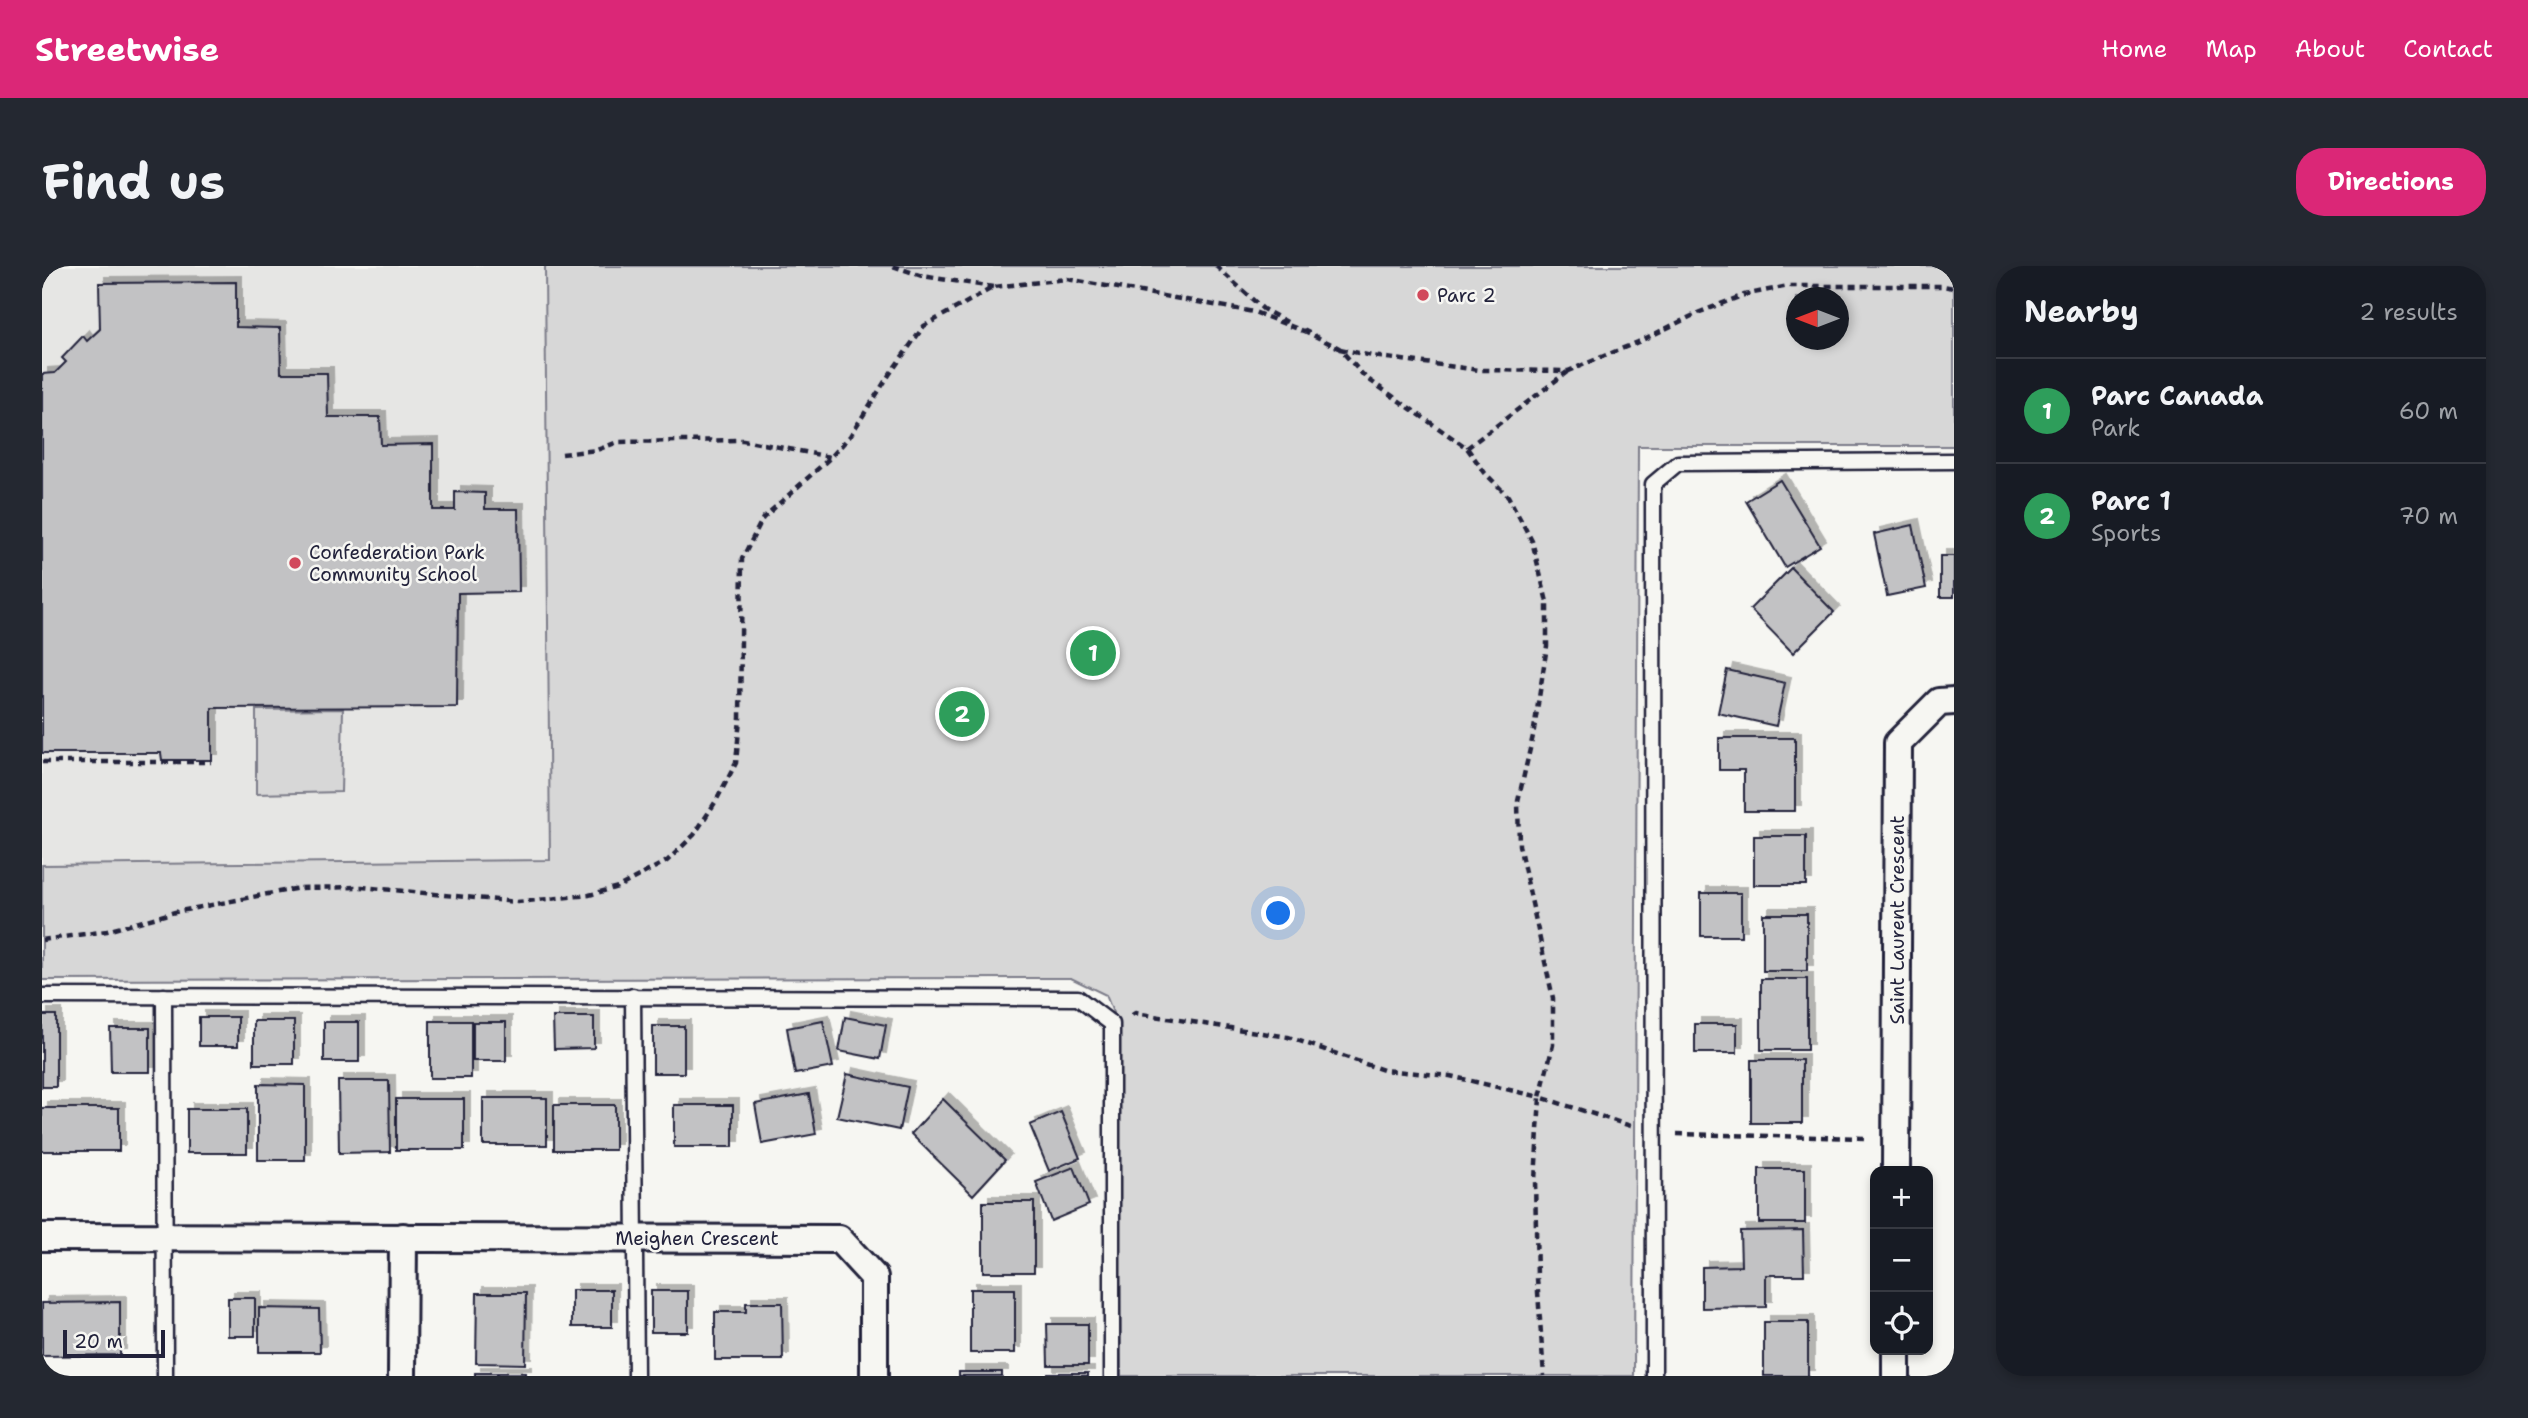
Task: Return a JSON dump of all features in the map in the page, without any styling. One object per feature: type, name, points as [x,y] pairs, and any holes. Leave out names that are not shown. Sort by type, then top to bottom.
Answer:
[{"type":"street","name":"Saint Laurent Crescent","points":[[1896,1166],[1898,743],[1939,702],[1954,701]]},
{"type":"street","name":"Meighen Crescent","points":[[42,1237],[839,1239],[874,1276],[874,1376]]},
{"type":"street","points":[[402,1376],[403,1237]]},
{"type":"street","points":[[1896,1355],[1896,1376]]},
{"type":"lane","points":[[1654,1376],[1653,484],[1678,463],[1954,461]]},
{"type":"lane","points":[[42,996],[1078,998],[1112,1024],[1112,1376]]},
{"type":"lane","points":[[163,996],[165,1376]]},
{"type":"lane","points":[[633,996],[636,1376]]},
{"type":"path","points":[[893,266],[922,276],[994,287],[1067,279],[1254,312],[1306,332]]},
{"type":"path","points":[[1216,266],[1263,309],[1339,348],[1372,356],[1479,370],[1568,371]]},
{"type":"path","points":[[1467,448],[1568,371],[1744,295],[1788,286],[1954,288]]},
{"type":"path","points":[[42,940],[107,931],[175,912],[299,888],[362,887],[517,902],[589,895],[618,887],[667,861],[694,835],[736,763],[740,718],[742,559],[763,518],[831,457],[850,436],[924,326],[994,287]]},
{"type":"path","points":[[1339,348],[1365,377],[1467,448],[1485,474],[1508,496],[1532,541],[1546,602],[1545,659],[1534,736],[1518,801],[1519,845],[1553,998],[1553,1045],[1540,1097],[1535,1194],[1544,1376]]},
{"type":"path","points":[[562,454],[597,450],[618,442],[743,440],[831,457]]},
{"type":"path","points":[[42,762],[211,762]]},
{"type":"path","points":[[1112,1024],[1135,1013],[1288,1037],[1383,1070],[1450,1076],[1540,1097],[1653,1133],[1864,1138]]},
{"type":"shaded area","name":"Confederation Park Community School","points":[[42,266],[545,266],[550,860],[42,865]]},
{"type":"shaded area","points":[[545,266],[1954,266],[1954,446],[1638,446],[1634,1376],[1121,1376],[1117,1023],[1106,995],[1071,978],[42,980],[42,865],[550,860]]},
{"type":"shaded area","points":[[343,709],[341,792],[256,794],[256,710]]},
{"type":"building","points":[[236,282],[236,327],[280,328],[281,373],[327,373],[328,417],[380,417],[381,445],[433,444],[433,510],[455,510],[455,492],[485,493],[485,509],[518,509],[519,592],[458,593],[457,707],[212,708],[212,760],[162,760],[161,753],[42,753],[42,374],[55,373],[66,362],[62,358],[83,336],[87,341],[100,329],[99,283]]},
{"type":"building","points":[[1780,480],[1820,546],[1785,567],[1746,501]]},
{"type":"building","points":[[1913,525],[1926,588],[1887,596],[1874,534]]},
{"type":"building","points":[[1940,556],[1954,556],[1954,597],[1940,597]]},
{"type":"building","points":[[1791,568],[1834,612],[1793,653],[1750,609]]},
{"type":"building","points":[[1727,670],[1785,683],[1776,726],[1718,713]]},
{"type":"building","points":[[1719,738],[1795,738],[1795,811],[1744,811],[1744,770],[1719,770]]},
{"type":"building","points":[[1754,836],[1806,836],[1806,885],[1754,885]]},
{"type":"building","points":[[1701,893],[1741,893],[1741,936],[1701,936]]},
{"type":"building","points":[[1763,914],[1807,914],[1807,971],[1763,971]]},
{"type":"building","points":[[1761,979],[1807,979],[1807,1050],[1761,1050]]},
{"type":"building","points":[[42,1015],[56,1015],[56,1087],[42,1087]]},
{"type":"building","points":[[199,1017],[238,1017],[238,1046],[199,1046]]},
{"type":"building","points":[[553,1017],[594,1017],[594,1048],[554,1049]]},
{"type":"building","points":[[845,1017],[886,1025],[880,1059],[839,1051]]},
{"type":"building","points":[[254,1021],[294,1021],[294,1064],[254,1064]]},
{"type":"building","points":[[430,1021],[471,1021],[471,1078],[430,1078]]},
{"type":"building","points":[[823,1021],[833,1067],[795,1074],[787,1028]]},
{"type":"building","points":[[324,1022],[359,1022],[359,1062],[324,1062]]},
{"type":"building","points":[[473,1022],[506,1022],[506,1061],[473,1061]]},
{"type":"building","points":[[1695,1024],[1737,1024],[1737,1053],[1695,1053]]},
{"type":"building","points":[[653,1026],[684,1026],[684,1073],[653,1073]]},
{"type":"building","points":[[110,1028],[150,1028],[150,1072],[111,1072]]},
{"type":"building","points":[[1751,1060],[1802,1060],[1802,1123],[1751,1123]]},
{"type":"building","points":[[847,1074],[908,1087],[899,1130],[837,1117]]},
{"type":"building","points":[[338,1081],[389,1081],[390,1152],[339,1153]]},
{"type":"building","points":[[258,1084],[305,1085],[305,1160],[258,1160]]},
{"type":"building","points":[[809,1094],[816,1134],[762,1144],[755,1104]]},
{"type":"building","points":[[483,1098],[547,1098],[547,1145],[483,1145]]},
{"type":"building","points":[[396,1099],[464,1099],[464,1150],[396,1150]]},
{"type":"building","points":[[943,1099],[1005,1160],[973,1195],[911,1134]]},
{"type":"building","points":[[554,1105],[615,1105],[615,1150],[554,1150]]},
{"type":"building","points":[[674,1105],[733,1105],[733,1147],[674,1147]]},
{"type":"building","points":[[42,1108],[119,1108],[119,1151],[42,1151]]},
{"type":"building","points":[[187,1109],[247,1109],[247,1153],[187,1153]]},
{"type":"building","points":[[1061,1112],[1080,1158],[1049,1171],[1030,1125]]},
{"type":"building","points":[[1074,1167],[1089,1205],[1051,1221],[1036,1182]]},
{"type":"building","points":[[1759,1169],[1805,1169],[1805,1223],[1759,1223]]},
{"type":"building","points":[[983,1202],[1034,1202],[1034,1272],[983,1272]]},
{"type":"building","points":[[1803,1230],[1804,1275],[1766,1275],[1766,1307],[1702,1308],[1702,1267],[1741,1266],[1740,1231]]},
{"type":"building","points":[[970,1289],[1015,1289],[1015,1353],[970,1353]]},
{"type":"building","points":[[572,1290],[612,1290],[612,1327],[572,1327]]},
{"type":"building","points":[[651,1291],[688,1291],[688,1332],[651,1332]]},
{"type":"building","points":[[477,1293],[526,1293],[525,1364],[476,1363]]},
{"type":"building","points":[[228,1298],[255,1298],[255,1336],[228,1336]]},
{"type":"building","points":[[120,1302],[120,1355],[42,1356],[42,1303]]},
{"type":"building","points":[[746,1303],[782,1303],[783,1360],[715,1360],[715,1312],[746,1312]]},
{"type":"building","points":[[259,1308],[319,1309],[320,1352],[259,1352]]},
{"type":"building","points":[[1764,1322],[1808,1322],[1808,1376],[1764,1376]]},
{"type":"building","points":[[1047,1324],[1088,1324],[1088,1365],[1048,1365]]},
{"type":"building","points":[[959,1372],[1002,1372],[1002,1376],[959,1376]]},
{"type":"building","points":[[475,1373],[525,1373],[525,1376],[475,1376]]},
{"type":"building","points":[[1048,1373],[1088,1373],[1088,1376],[1048,1376]]},
{"type":"place","name":"Parc 2","points":[[1423,295]]},
{"type":"place","name":"Confederation Park Community School","points":[[295,563]]},
{"type":"place","name":"Parc Canada","points":[[1093,653]]},
{"type":"place","name":"Parc 1","points":[[962,714]]}]
